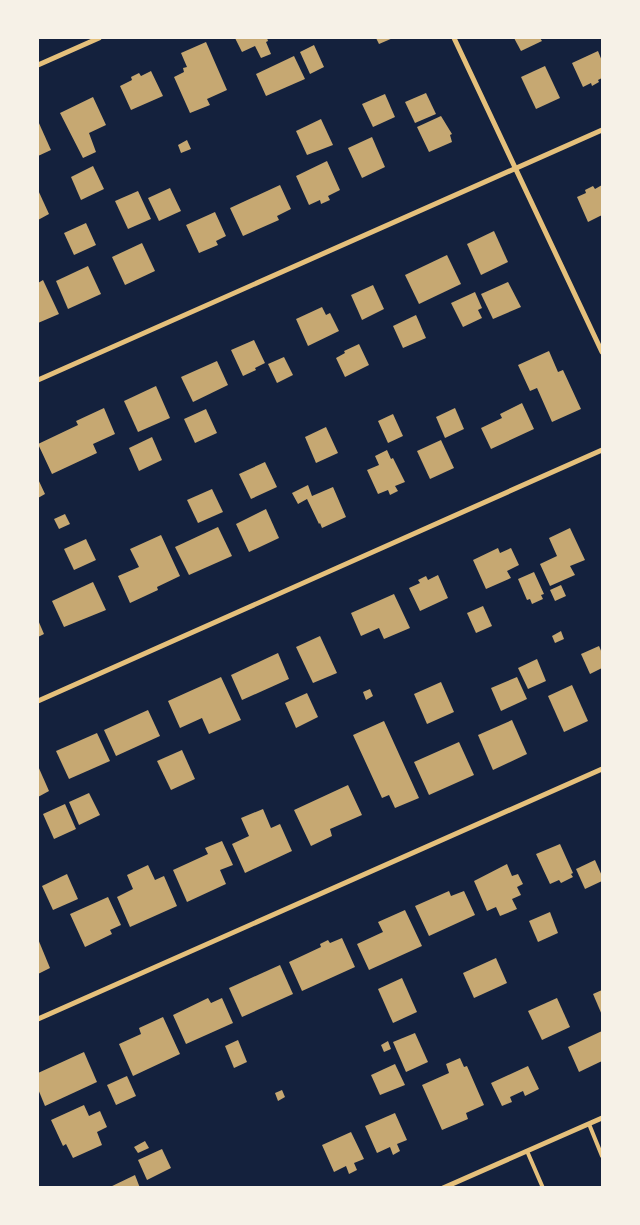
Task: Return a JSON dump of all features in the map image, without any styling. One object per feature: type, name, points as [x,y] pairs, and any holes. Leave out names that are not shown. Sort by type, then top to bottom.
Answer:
[{"type":"street","points":[[38,65],[100,38]]},
{"type":"street","points":[[454,38],[602,352]]},
{"type":"street","points":[[38,380],[602,130]]},
{"type":"street","points":[[38,701],[602,450]]},
{"type":"street","points":[[38,1019],[602,769]]},
{"type":"street","points":[[444,1188],[602,1118]]},
{"type":"lane","points":[[589,1124],[602,1156]]},
{"type":"lane","points":[[527,1151],[543,1188]]},
{"type":"building","points":[[235,38],[267,38],[268,41],[266,42],[271,54],[261,58],[255,46],[242,52]]},
{"type":"building","points":[[376,38],[393,38],[379,44]]},
{"type":"building","points":[[514,38],[540,38],[542,41],[521,51]]},
{"type":"building","points":[[206,42],[227,90],[207,99],[210,105],[190,113],[174,77],[184,72],[183,68],[187,67],[181,53]]},
{"type":"building","points":[[314,45],[324,67],[310,74],[300,52]]},
{"type":"building","points":[[598,51],[602,61],[602,78],[592,86],[591,83],[583,87],[572,63]]},
{"type":"building","points":[[294,56],[305,79],[266,96],[256,74]]},
{"type":"building","points":[[545,66],[560,98],[536,109],[521,77]]},
{"type":"building","points":[[151,71],[163,96],[131,110],[120,86],[132,80],[131,77],[139,73],[141,76]]},
{"type":"building","points":[[426,93],[436,114],[415,123],[405,102]]},
{"type":"building","points":[[385,94],[395,117],[373,127],[362,104]]},
{"type":"building","points":[[93,97],[106,125],[89,133],[96,152],[83,158],[60,113]]},
{"type":"building","points":[[441,116],[452,134],[450,135],[452,142],[429,152],[417,127]]},
{"type":"building","points":[[321,119],[333,145],[307,155],[296,131]]},
{"type":"building","points":[[38,121],[51,150],[38,156]]},
{"type":"building","points":[[372,137],[385,167],[362,178],[348,148]]},
{"type":"building","points":[[187,140],[191,149],[181,153],[178,145]]},
{"type":"building","points":[[327,161],[340,190],[328,196],[330,200],[321,204],[320,200],[309,205],[296,176]]},
{"type":"building","points":[[93,166],[104,189],[81,200],[71,177]]},
{"type":"building","points":[[280,185],[291,209],[277,216],[279,220],[243,236],[230,208]]},
{"type":"building","points":[[602,185],[602,215],[588,222],[577,197],[586,193],[585,190],[593,186],[595,189]]},
{"type":"building","points":[[170,188],[181,211],[159,221],[148,198]]},
{"type":"building","points":[[38,190],[49,214],[38,220]]},
{"type":"building","points":[[138,191],[151,219],[128,229],[115,201]]},
{"type":"building","points":[[215,212],[226,236],[216,241],[218,245],[199,253],[186,225]]},
{"type":"building","points":[[86,223],[96,245],[74,255],[64,233]]},
{"type":"building","points":[[494,231],[508,262],[481,275],[467,244]]},
{"type":"building","points":[[142,243],[155,271],[125,285],[112,257]]},
{"type":"building","points":[[447,255],[461,284],[419,304],[405,275]]},
{"type":"building","points":[[88,266],[101,294],[68,309],[56,281]]},
{"type":"building","points":[[43,280],[59,314],[38,323],[38,283]]},
{"type":"building","points":[[508,282],[521,307],[493,319],[481,294]]},
{"type":"building","points":[[373,285],[384,309],[362,320],[351,295]]},
{"type":"building","points":[[475,292],[482,308],[478,310],[482,318],[463,327],[451,303]]},
{"type":"building","points":[[322,307],[326,315],[330,313],[339,331],[308,346],[296,319]]},
{"type":"building","points":[[416,315],[426,338],[403,348],[393,326]]},
{"type":"building","points":[[254,340],[265,363],[243,376],[231,350]]},
{"type":"building","points":[[359,344],[369,365],[345,377],[336,358],[345,353],[344,351]]},
{"type":"building","points":[[549,351],[558,372],[563,370],[581,409],[552,422],[537,388],[530,391],[518,365]]},
{"type":"building","points":[[284,357],[293,375],[277,383],[268,364]]},
{"type":"building","points":[[217,361],[228,385],[193,402],[181,377]]},
{"type":"building","points":[[156,386],[170,418],[138,432],[124,401]]},
{"type":"building","points":[[522,403],[534,429],[491,449],[481,428],[502,418],[500,414]]},
{"type":"building","points":[[104,408],[115,434],[93,444],[97,453],[52,474],[38,444],[78,425],[76,421]]},
{"type":"building","points":[[455,408],[464,429],[445,438],[436,417]]},
{"type":"building","points":[[206,409],[217,433],[195,443],[184,419]]},
{"type":"building","points":[[393,414],[403,436],[388,443],[378,421]]},
{"type":"building","points":[[326,427],[338,453],[316,463],[305,437]]},
{"type":"building","points":[[152,437],[162,460],[139,471],[129,448]]},
{"type":"building","points":[[441,440],[454,468],[430,479],[417,451]]},
{"type":"building","points":[[387,450],[405,482],[395,486],[398,491],[390,495],[388,490],[378,494],[367,470],[379,465],[375,456]]},
{"type":"building","points":[[265,462],[277,487],[251,499],[239,474]]},
{"type":"building","points":[[38,479],[45,494],[38,498]]},
{"type":"building","points":[[308,485],[312,496],[333,487],[346,517],[322,528],[307,499],[298,504],[292,493]]},
{"type":"building","points":[[212,489],[223,512],[198,523],[187,500]]},
{"type":"building","points":[[266,509],[279,538],[249,552],[236,524]]},
{"type":"building","points":[[65,514],[70,524],[59,529],[54,519]]},
{"type":"building","points":[[218,527],[232,556],[189,575],[175,547]]},
{"type":"building","points":[[570,528],[585,560],[570,566],[575,575],[550,586],[540,564],[557,556],[549,538]]},
{"type":"building","points":[[161,535],[180,576],[157,587],[158,590],[130,603],[118,576],[139,567],[130,549]]},
{"type":"building","points":[[86,539],[96,560],[74,570],[64,549]]},
{"type":"building","points":[[498,548],[500,553],[511,548],[519,565],[507,571],[511,578],[486,589],[473,560]]},
{"type":"building","points":[[534,572],[544,594],[541,595],[543,599],[532,604],[530,599],[527,600],[518,579]]},
{"type":"building","points":[[438,575],[448,598],[420,611],[409,588],[420,583],[418,580],[426,576],[428,580]]},
{"type":"building","points":[[93,582],[106,610],[64,627],[52,601]]},
{"type":"building","points":[[561,585],[566,596],[555,601],[550,590]]},
{"type":"building","points":[[394,594],[410,628],[384,639],[379,628],[361,636],[351,613]]},
{"type":"building","points":[[483,606],[492,626],[476,633],[467,613]]},
{"type":"building","points":[[38,620],[44,634],[38,637]]},
{"type":"building","points":[[561,631],[564,639],[555,643],[552,636]]},
{"type":"building","points":[[320,636],[337,673],[313,683],[296,647]]},
{"type":"building","points":[[599,646],[602,653],[602,668],[590,674],[581,654]]},
{"type":"building","points":[[278,653],[289,679],[242,700],[231,675]]},
{"type":"building","points":[[537,659],[546,681],[528,689],[518,668]]},
{"type":"building","points":[[221,677],[241,720],[209,734],[202,718],[180,728],[168,701]]},
{"type":"building","points":[[517,677],[527,699],[501,711],[491,688]]},
{"type":"building","points":[[441,682],[454,712],[427,724],[414,694]]},
{"type":"building","points":[[572,685],[588,721],[564,732],[548,696]]},
{"type":"building","points":[[370,689],[373,696],[366,700],[363,692]]},
{"type":"building","points":[[307,693],[318,717],[296,728],[285,703]]},
{"type":"building","points":[[148,710],[160,736],[116,756],[104,730]]},
{"type":"building","points":[[512,720],[527,754],[493,770],[478,735]]},
{"type":"building","points":[[384,721],[419,798],[395,808],[389,795],[382,798],[353,735]]},
{"type":"building","points":[[97,733],[110,761],[69,779],[56,751]]},
{"type":"building","points":[[459,742],[474,775],[429,795],[414,762]]},
{"type":"building","points":[[182,750],[195,779],[171,790],[157,761]]},
{"type":"building","points":[[38,766],[49,791],[38,797]]},
{"type":"building","points":[[348,785],[362,815],[330,829],[332,836],[311,846],[294,810]]},
{"type":"building","points":[[89,793],[100,815],[79,825],[69,802]]},
{"type":"building","points":[[65,804],[76,829],[54,839],[43,814]]},
{"type":"building","points":[[263,809],[271,828],[280,824],[292,851],[245,873],[232,844],[249,836],[241,818]]},
{"type":"building","points":[[222,841],[233,865],[220,870],[226,884],[187,902],[173,870],[208,854],[205,848]]},
{"type":"building","points":[[560,844],[573,877],[561,883],[559,880],[550,884],[536,854]]},
{"type":"building","points":[[595,860],[602,876],[602,881],[585,889],[576,869]]},
{"type":"building","points":[[507,864],[512,876],[518,874],[523,884],[517,887],[521,895],[512,899],[517,909],[500,916],[496,907],[487,911],[474,881]]},
{"type":"building","points":[[148,865],[155,880],[164,876],[177,906],[130,927],[117,897],[133,889],[127,875]]},
{"type":"building","points":[[67,874],[78,899],[53,910],[42,886]]},
{"type":"building","points":[[449,891],[451,896],[464,891],[475,915],[429,936],[415,906]]},
{"type":"building","points":[[108,897],[121,925],[110,930],[112,934],[85,947],[70,914]]},
{"type":"building","points":[[405,910],[422,946],[369,970],[357,944],[383,932],[378,922]]},
{"type":"building","points":[[550,912],[558,933],[538,942],[529,921]]},
{"type":"building","points":[[342,938],[355,967],[302,991],[289,962],[321,947],[320,944],[328,940],[330,943]]},
{"type":"building","points":[[38,939],[50,968],[38,974]]},
{"type":"building","points":[[496,958],[507,983],[474,998],[463,973]]},
{"type":"building","points":[[280,965],[293,994],[242,1017],[229,988]]},
{"type":"building","points":[[402,978],[417,1012],[393,1023],[378,989]]},
{"type":"building","points":[[602,990],[602,1015],[593,994]]},
{"type":"building","points":[[208,998],[211,1003],[222,998],[233,1023],[186,1044],[173,1015]]},
{"type":"building","points":[[557,998],[570,1027],[542,1040],[528,1011]]},
{"type":"building","points":[[163,1017],[180,1054],[133,1076],[119,1044],[141,1034],[139,1028]]},
{"type":"building","points":[[602,1031],[602,1061],[579,1072],[568,1047]]},
{"type":"building","points":[[415,1033],[428,1062],[406,1072],[393,1042]]},
{"type":"building","points":[[238,1040],[247,1062],[234,1068],[225,1046]]},
{"type":"building","points":[[388,1041],[391,1049],[384,1052],[381,1045]]},
{"type":"building","points":[[84,1052],[97,1082],[45,1106],[38,1089],[38,1073]]},
{"type":"building","points":[[460,1058],[464,1067],[467,1066],[484,1105],[466,1113],[468,1119],[442,1130],[422,1085],[449,1073],[446,1064]]},
{"type":"building","points":[[395,1064],[405,1085],[380,1095],[371,1075]]},
{"type":"building","points":[[528,1066],[539,1089],[525,1096],[523,1091],[510,1097],[512,1102],[502,1106],[491,1083]]},
{"type":"building","points":[[127,1076],[136,1096],[116,1105],[107,1085]]},
{"type":"building","points":[[282,1090],[285,1097],[278,1101],[275,1093]]},
{"type":"building","points":[[84,1105],[89,1116],[100,1111],[107,1127],[97,1132],[102,1145],[73,1158],[66,1144],[63,1146],[51,1120]]},
{"type":"building","points":[[395,1113],[407,1140],[397,1144],[400,1151],[393,1155],[390,1147],[377,1153],[365,1126]]},
{"type":"building","points":[[351,1132],[364,1159],[354,1163],[357,1170],[349,1174],[346,1166],[334,1172],[322,1145]]},
{"type":"building","points":[[145,1141],[149,1148],[138,1153],[134,1147]]},
{"type":"building","points":[[162,1149],[171,1168],[147,1180],[138,1160]]},
{"type":"building","points":[[135,1175],[140,1188],[108,1188]]}]
